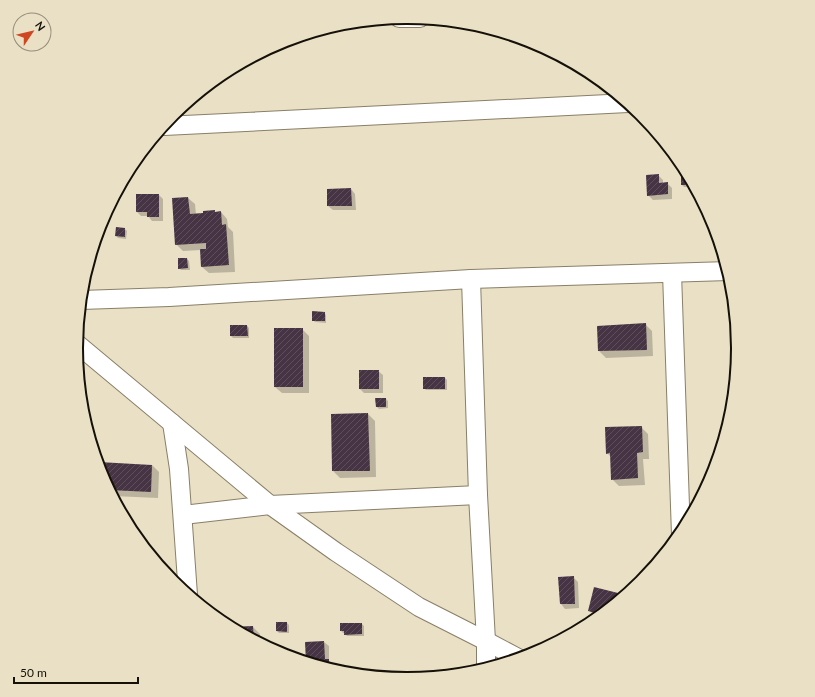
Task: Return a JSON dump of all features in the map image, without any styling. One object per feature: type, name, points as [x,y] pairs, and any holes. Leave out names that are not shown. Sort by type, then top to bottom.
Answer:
[{"type":"street","points":[[172,126],[619,103]]},
{"type":"street","points":[[87,300],[471,279],[723,271]]},
{"type":"street","points":[[672,273],[681,524]]},
{"type":"street","points":[[471,279],[478,494],[486,663]]},
{"type":"street","points":[[83,349],[270,506],[419,607],[513,655]]},
{"type":"street","points":[[172,423],[179,469],[187,586]]},
{"type":"street","points":[[183,515],[270,506],[478,494]]},
{"type":"building","points":[[659,174],[659,183],[668,182],[668,194],[647,196],[646,175]]},
{"type":"building","points":[[681,174],[688,185],[681,185]]},
{"type":"building","points":[[351,188],[352,206],[327,206],[327,189]]},
{"type":"building","points":[[136,194],[159,194],[159,217],[147,217],[147,212],[136,212]]},
{"type":"building","points":[[188,197],[190,214],[203,213],[203,211],[221,211],[222,225],[226,224],[229,265],[201,267],[200,249],[206,249],[206,243],[175,245],[172,198]]},
{"type":"building","points":[[116,227],[125,228],[125,237],[115,236]]},
{"type":"building","points":[[178,258],[187,258],[188,268],[178,269]]},
{"type":"building","points":[[312,311],[325,312],[325,321],[312,321]]},
{"type":"building","points":[[646,323],[647,350],[598,351],[597,326]]},
{"type":"building","points":[[230,325],[247,325],[248,336],[230,336]]},
{"type":"building","points":[[274,328],[303,328],[303,387],[274,387]]},
{"type":"building","points":[[359,370],[379,370],[379,389],[359,389]]},
{"type":"building","points":[[423,377],[445,377],[445,389],[423,389]]},
{"type":"building","points":[[375,398],[386,398],[386,407],[376,407]]},
{"type":"building","points":[[368,413],[370,471],[332,471],[331,414]]},
{"type":"building","points":[[642,426],[643,452],[637,453],[638,478],[611,480],[610,453],[606,454],[605,427]]},
{"type":"building","points":[[104,462],[152,465],[151,492],[115,490]]},
{"type":"building","points":[[574,576],[575,604],[560,604],[558,577]]},
{"type":"building","points":[[594,587],[618,593],[605,606],[595,613],[588,611]]},
{"type":"building","points":[[276,622],[287,622],[287,632],[276,631]]},
{"type":"building","points":[[340,623],[362,623],[362,634],[344,635],[344,631],[340,631]]},
{"type":"building","points":[[253,626],[254,635],[245,630],[240,627]]},
{"type":"building","points":[[324,641],[325,659],[329,659],[329,663],[306,657],[305,642]]}]
